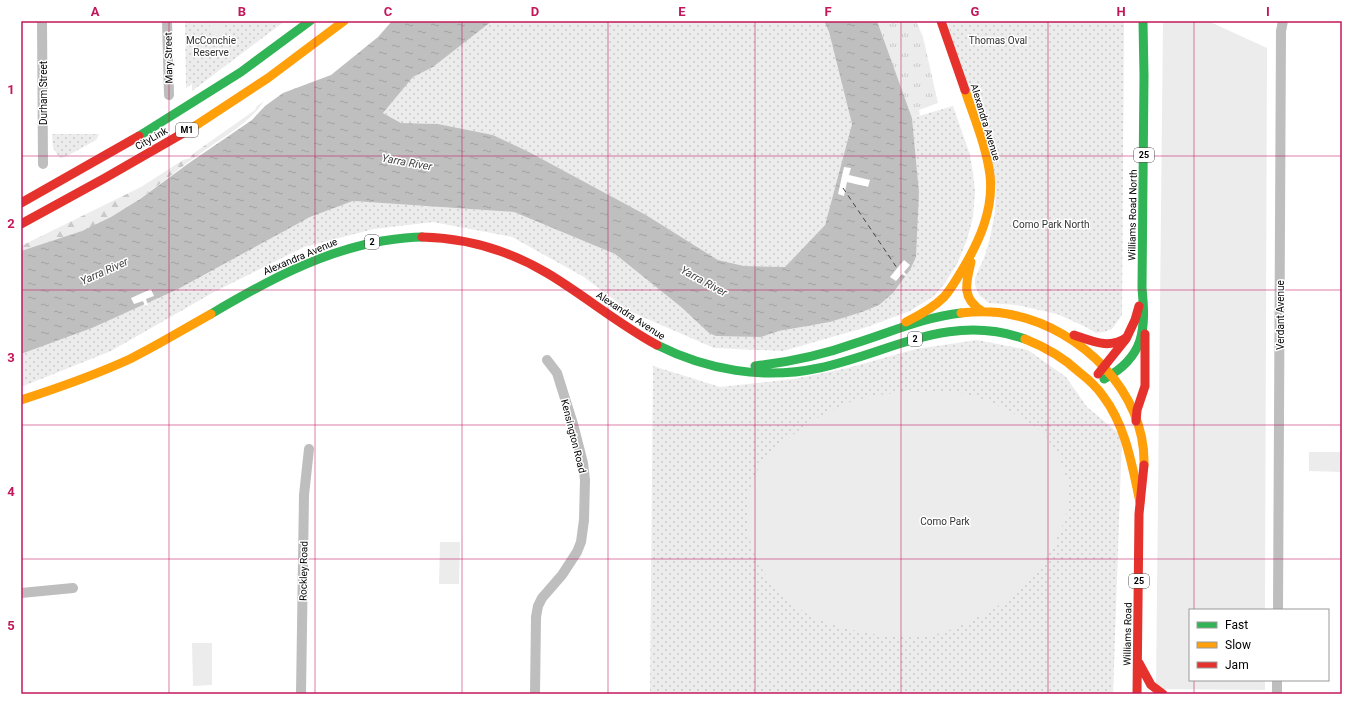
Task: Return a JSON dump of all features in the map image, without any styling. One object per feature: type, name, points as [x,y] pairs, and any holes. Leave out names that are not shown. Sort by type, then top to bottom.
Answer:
[{"type":"main road","name":"M1","points":[[21,203],[140,136],[198,101],[234,77],[310,21]]},
{"type":"main road","name":"CityLink","points":[[21,224],[79,193],[187,130],[269,77],[317,43],[344,21]]},
{"type":"main road","name":"Alexandra Avenue","points":[[888,332],[927,310],[946,294],[972,255],[984,229],[987,216],[990,188],[989,169],[980,133],[941,21]]},
{"type":"main road","name":"Williams Road North","points":[[1093,384],[1112,375],[1129,358],[1141,341],[1145,317],[1142,288],[1144,84],[1143,21]]},
{"type":"main road","name":"Alexandra Avenue","points":[[21,400],[93,374],[145,351],[268,281],[306,263],[341,250],[369,243],[409,237],[456,239],[487,246],[512,255],[540,269],[633,331],[660,347],[707,365],[758,374],[783,375],[839,364],[942,332],[983,331],[1007,334],[1027,340],[1048,349],[1072,366],[1093,384]]},
{"type":"main road","name":"Alexandra Avenue","points":[[972,255],[967,292],[972,304],[982,311]]},
{"type":"main road","name":"Williams Road North","points":[[1093,384],[1104,366],[1129,335],[1137,313],[1142,288]]},
{"type":"main road","name":"Alexandra Avenue","points":[[726,369],[770,365],[796,360],[835,350],[945,315],[982,311],[1026,318],[1050,326],[1079,344],[1104,366]]},
{"type":"main road","points":[[1136,421],[1137,410],[1146,384],[1145,317]]},
{"type":"main road","name":"2","points":[[1050,326],[1104,344],[1120,343],[1129,335]]},
{"type":"main road","name":"25","points":[[1104,366],[1112,375]]},
{"type":"main road","name":"Williams Road","points":[[1112,375],[1127,399],[1136,421],[1142,439],[1144,458],[1140,502],[1137,694]]},
{"type":"main road","name":"Williams Road","points":[[1093,384],[1107,400],[1118,421],[1128,453],[1140,502]]},
{"type":"main road","points":[[1138,659],[1151,685],[1163,694]]},
{"type":"street","name":"Durham Street","points":[[42,21],[43,164]]},
{"type":"street","name":"Mary Street","points":[[167,21],[168,95]]},
{"type":"street","name":"Verdant Avenue","points":[[1278,609],[1281,39],[1283,21]]},
{"type":"street","name":"Kensington Road","points":[[535,694],[536,617],[538,606],[542,598],[562,575],[577,552],[581,542],[584,520],[585,480],[583,463],[573,424],[557,373],[548,360]]},
{"type":"street","name":"Rockley Road","points":[[301,694],[304,495],[309,449]]},
{"type":"street","points":[[21,593],[73,588]]},
{"type":"street","points":[[1277,681],[1277,694]]},
{"type":"green space","name":"McConchie Reserve","points":[[185,21],[285,21],[192,91],[192,84],[186,88]]},
{"type":"green space","points":[[492,21],[824,21],[829,32],[852,124],[825,225],[785,267],[744,266],[718,260],[646,215],[529,152],[493,135],[438,124],[401,123],[383,113],[413,77],[433,67]]},
{"type":"green space","points":[[876,21],[916,21],[923,37],[938,103],[919,110],[920,115],[912,118]]},
{"type":"green space","points":[[947,21],[1124,21],[1122,315],[1112,329],[1096,333],[1057,314],[1017,305],[989,303],[979,295],[975,285],[975,278],[984,258],[990,238],[995,212],[996,187]]},
{"type":"green space","points":[[1163,21],[1208,21],[1267,48],[1265,609],[1189,609],[1189,681],[1265,681],[1265,690],[1156,689]]},
{"type":"green space","points":[[213,22],[219,22],[223,26],[223,32],[219,36],[213,36],[209,32],[209,26]]},
{"type":"green space","points":[[264,101],[251,117],[235,130],[112,217],[79,232],[21,251],[21,246],[141,187],[183,160],[190,158],[194,153],[255,110],[257,106]]},
{"type":"green space","points":[[953,106],[970,155],[975,192],[973,217],[967,240],[957,264],[945,283],[934,296],[910,311],[867,327],[783,351],[714,348],[629,311],[584,277],[512,237],[433,222],[374,229],[304,247],[214,292],[111,351],[21,387],[21,354],[92,328],[310,217],[353,201],[514,212],[615,254],[681,307],[709,333],[761,337],[779,331],[830,322],[862,312],[893,293],[910,270],[919,192],[912,118]]},
{"type":"green space","points":[[52,134],[99,134],[96,140],[67,156],[60,158],[53,148]]},
{"type":"green space","name":"Como Park","points":[[977,340],[1028,350],[1066,377],[1087,407],[1122,436],[1113,694],[650,694],[653,366],[720,387],[794,379],[848,368],[916,349]]},
{"type":"green space","name":"Como Park","points":[[954,392],[986,400],[1008,410],[1030,423],[1045,436],[1059,457],[1069,490],[1069,504],[1064,522],[1048,555],[1034,575],[1016,592],[996,607],[962,625],[928,636],[906,637],[876,635],[861,632],[817,619],[788,600],[774,585],[762,569],[753,550],[748,531],[747,511],[750,491],[758,470],[767,458],[779,447],[809,423],[832,410],[874,396],[892,393]]},
{"type":"green space","points":[[1309,452],[1342,452],[1342,472],[1309,471]]},
{"type":"green space","points":[[440,542],[460,542],[459,584],[439,584]]},
{"type":"green space","points":[[192,643],[212,643],[212,685],[193,686]]},
{"type":"water","name":"Yarra River","points":[[392,21],[492,21],[433,67],[413,77],[383,113],[401,123],[438,124],[493,135],[529,152],[646,215],[718,260],[744,266],[785,267],[825,225],[852,124],[829,32],[824,21],[877,21],[912,118],[919,192],[916,257],[910,270],[893,293],[879,305],[862,312],[830,322],[779,331],[761,337],[716,336],[709,333],[681,307],[615,254],[514,212],[353,201],[310,217],[178,289],[92,328],[21,354],[21,251],[82,231],[111,217],[140,199],[252,120],[265,106],[283,93],[331,75],[378,37]]},
{"type":"pier","points":[[844,167],[851,168],[849,175],[870,180],[868,187],[847,182],[844,196],[838,194]]},
{"type":"pier","points":[[904,260],[910,265],[904,272],[907,275],[905,276],[902,274],[896,281],[890,277]]},
{"type":"pier","points":[[151,289],[154,296],[146,299],[148,305],[145,306],[143,301],[134,304],[131,298]]},
{"type":"ferry route","points":[[843,188],[897,268]]},
{"type":"traffic: fast","points":[[139,136],[241,72],[310,21]]},
{"type":"traffic: fast","points":[[1104,379],[1128,361],[1140,341],[1143,329],[1143,21]]},
{"type":"traffic: fast","points":[[211,314],[272,280],[315,260],[359,246],[382,241],[422,237]]},
{"type":"traffic: fast","points":[[755,366],[819,354],[921,321],[961,313]]},
{"type":"traffic: fast","points":[[657,345],[676,354],[715,366],[756,373],[777,373],[819,368],[895,345],[945,332],[971,330],[997,332],[1025,339]]},
{"type":"traffic: slow","points":[[192,128],[268,78],[344,21]]},
{"type":"traffic: slow","points":[[906,322],[931,308],[949,291],[974,249],[984,225],[990,201],[990,175],[983,142],[965,90]]},
{"type":"traffic: slow","points":[[971,262],[967,283],[968,295],[975,306],[982,311]]},
{"type":"traffic: slow","points":[[961,313],[1000,313],[1038,322],[1062,334],[1085,349],[1105,368],[1121,389],[1134,413],[1142,438],[1144,465]]},
{"type":"traffic: slow","points":[[21,400],[76,381],[130,359],[211,314]]},
{"type":"traffic: slow","points":[[1025,339],[1040,345],[1067,362],[1092,383],[1103,396],[1111,408],[1123,433],[1140,502]]},
{"type":"traffic: jam","points":[[941,21],[965,90]]},
{"type":"traffic: jam","points":[[21,224],[192,128]]},
{"type":"traffic: jam","points":[[21,203],[139,136]]},
{"type":"traffic: jam","points":[[422,237],[471,243],[517,258],[547,273],[657,345]]},
{"type":"traffic: jam","points":[[1098,374],[1126,339],[1135,320],[1139,306]]},
{"type":"traffic: jam","points":[[1136,421],[1137,410],[1145,386],[1145,334]]},
{"type":"traffic: jam","points":[[1074,335],[1094,342],[1108,344],[1121,341],[1127,337]]},
{"type":"traffic: jam","points":[[1137,694],[1139,514],[1144,465]]},
{"type":"traffic: jam","points":[[1139,663],[1151,685],[1163,694]]},
{"type":"park label","name":"Thomas Oval","points":[[998,40]]},
{"type":"park label","name":"Como Park North","points":[[1051,224]]}]
